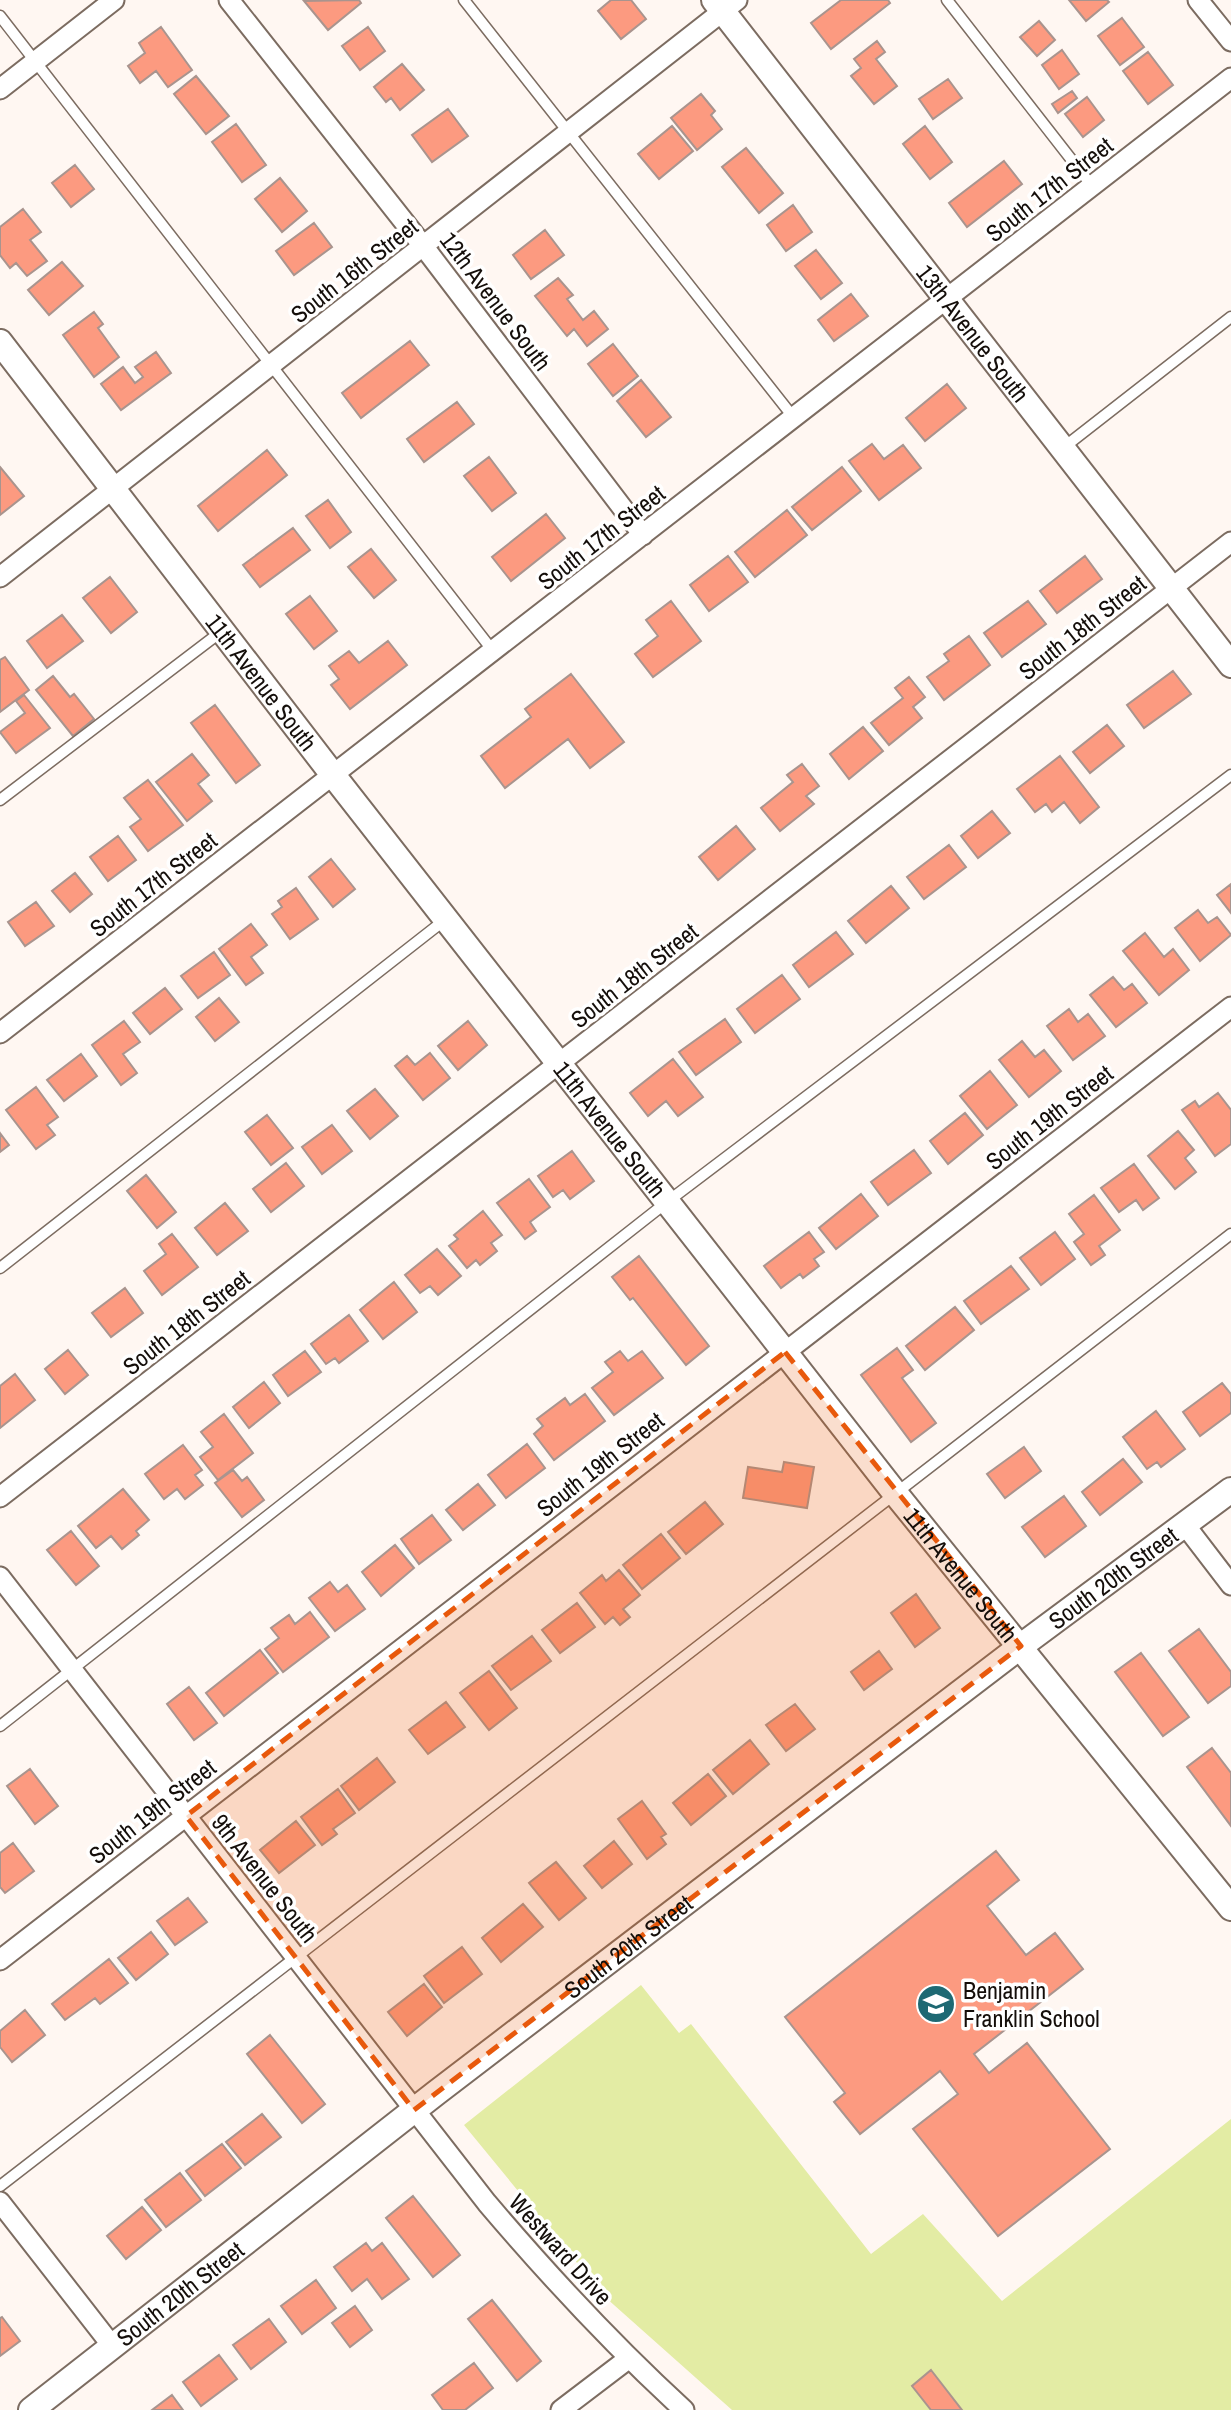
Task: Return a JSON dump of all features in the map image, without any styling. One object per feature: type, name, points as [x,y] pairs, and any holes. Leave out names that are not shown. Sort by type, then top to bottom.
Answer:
[{"type":"street","points":[[0,89],[114,0]]},
{"type":"street","name":"12th Avenue South","points":[[229,0],[424,247],[643,535]]},
{"type":"street","points":[[1199,0],[1231,41]]},
{"type":"street","name":"South 16th Street","points":[[0,577],[424,247],[724,4]]},
{"type":"street","name":"13th Avenue South","points":[[724,4],[947,299],[1231,665]]},
{"type":"street","name":"South 17th Street","points":[[0,1033],[1231,78]]},
{"type":"street","name":"11th Avenue South","points":[[0,342],[333,775],[895,1493],[1230,1903]]},
{"type":"street","name":"South 18th Street","points":[[0,1497],[1231,542]]},
{"type":"street","name":"South 19th Street","points":[[0,1960],[1231,1007]]},
{"type":"street","name":"South 20th Street","points":[[31,2410],[414,2110],[1021,1646],[1231,1490]]},
{"type":"street","points":[[1185,1525],[1231,1585]]},
{"type":"street","name":"9th Avenue South","points":[[0,1577],[414,2110]]},
{"type":"street","name":"Westward Drive","points":[[414,2110],[546,2272],[628,2358],[684,2410]]},
{"type":"street","points":[[0,2202],[113,2347]]},
{"type":"street","points":[[561,2410],[628,2358]]},
{"type":"lane","points":[[464,0],[793,418]]},
{"type":"lane","points":[[947,0],[1092,186]]},
{"type":"lane","points":[[0,16],[493,651]]},
{"type":"lane","points":[[1062,448],[1231,317]]},
{"type":"lane","points":[[0,800],[222,631]]},
{"type":"lane","points":[[0,1726],[667,1202],[1231,775]]},
{"type":"lane","points":[[0,1268],[447,919]]},
{"type":"lane","points":[[0,2186],[1231,1234]]},
{"type":"highlighted area","points":[[785,1352],[1021,1646],[414,2110],[186,1816]]},
{"type":"green space","points":[[641,1985],[679,2033],[691,2024],[871,2254],[923,2214],[1002,2301],[1231,2119],[1231,2410],[732,2410],[605,2297],[464,2125]]},
{"type":"building","points":[[359,0],[361,3],[328,30],[304,1]]},
{"type":"building","points":[[611,0],[631,0],[646,19],[621,39],[598,11]]},
{"type":"building","points":[[841,0],[888,0],[890,3],[831,49],[811,23]]},
{"type":"building","points":[[1069,0],[1107,0],[1109,2],[1086,21]]},
{"type":"building","points":[[1122,18],[1144,47],[1120,65],[1098,36]]},
{"type":"building","points":[[1039,21],[1055,40],[1037,56],[1020,37]]},
{"type":"building","points":[[161,27],[192,70],[168,87],[156,71],[140,83],[128,66],[145,53],[139,43]]},
{"type":"building","points":[[368,27],[385,51],[360,70],[342,46]]},
{"type":"building","points":[[877,41],[885,52],[876,59],[897,86],[874,104],[851,76],[861,68],[854,59]]},
{"type":"building","points":[[1062,50],[1079,74],[1059,89],[1042,65]]},
{"type":"building","points":[[1148,52],[1173,85],[1148,104],[1123,71]]},
{"type":"building","points":[[402,64],[424,90],[400,110],[391,98],[386,102],[374,87]]},
{"type":"building","points":[[196,76],[229,116],[206,134],[174,94]]},
{"type":"building","points":[[948,79],[962,98],[933,119],[919,99]]},
{"type":"building","points":[[1072,91],[1077,98],[1058,113],[1052,104]]},
{"type":"building","points":[[701,94],[715,111],[711,115],[722,129],[697,150],[671,118]]},
{"type":"building","points":[[1087,97],[1104,120],[1083,137],[1065,114]]},
{"type":"building","points":[[448,109],[468,136],[432,162],[412,135]]},
{"type":"building","points":[[236,124],[266,165],[242,182],[212,142]]},
{"type":"building","points":[[672,126],[693,151],[659,179],[638,154]]},
{"type":"building","points":[[925,126],[952,162],[930,179],[903,144]]},
{"type":"building","points":[[746,148],[783,193],[759,213],[722,167]]},
{"type":"building","points":[[1004,161],[1022,184],[967,227],[949,203]]},
{"type":"building","points":[[75,165],[94,189],[71,207],[52,183]]},
{"type":"building","points":[[280,178],[307,211],[282,232],[255,199]]},
{"type":"building","points":[[793,205],[812,232],[786,251],[767,225]]},
{"type":"building","points":[[23,209],[41,232],[30,240],[47,261],[27,276],[16,263],[10,268],[0,255],[0,227]]},
{"type":"building","points":[[314,223],[332,247],[294,275],[276,251]]},
{"type":"building","points":[[545,230],[564,255],[531,279],[513,255]]},
{"type":"building","points":[[816,250],[842,283],[821,299],[795,266]]},
{"type":"building","points":[[62,262],[83,286],[49,315],[28,290]]},
{"type":"building","points":[[558,278],[573,295],[567,299],[583,320],[594,311],[608,329],[587,346],[574,329],[567,336],[535,296]]},
{"type":"building","points":[[851,294],[868,316],[834,341],[818,320]]},
{"type":"building","points":[[94,312],[103,324],[98,328],[119,357],[94,377],[63,335]]},
{"type":"building","points":[[410,341],[429,365],[361,418],[342,393]]},
{"type":"building","points":[[613,344],[638,376],[613,396],[588,364]]},
{"type":"building","points":[[156,352],[171,373],[121,410],[101,384],[123,367],[135,383],[143,377],[135,367]]},
{"type":"building","points":[[641,380],[671,417],[646,437],[617,401]]},
{"type":"building","points":[[947,384],[966,408],[925,441],[906,418]]},
{"type":"building","points":[[457,402],[474,424],[424,462],[407,439]]},
{"type":"building","points":[[872,444],[884,459],[903,445],[921,468],[879,500],[849,461]]},
{"type":"building","points":[[267,450],[287,475],[218,531],[198,506]]},
{"type":"building","points":[[489,457],[516,493],[492,511],[464,476]]},
{"type":"building","points":[[0,467],[24,496],[0,515]]},
{"type":"building","points":[[842,467],[861,491],[812,530],[792,507]]},
{"type":"building","points":[[328,500],[351,532],[330,548],[306,516]]},
{"type":"building","points":[[787,510],[807,535],[755,577],[735,552]]},
{"type":"building","points":[[546,514],[565,538],[511,581],[492,557]]},
{"type":"building","points":[[293,528],[310,550],[260,587],[243,565]]},
{"type":"building","points":[[371,549],[396,580],[374,598],[348,567]]},
{"type":"building","points":[[728,556],[748,582],[709,611],[690,585]]},
{"type":"building","points":[[1085,556],[1102,579],[1057,613],[1040,591]]},
{"type":"building","points":[[110,577],[137,612],[111,633],[83,598]]},
{"type":"building","points":[[310,596],[337,631],[314,649],[286,614]]},
{"type":"building","points":[[671,601],[701,641],[653,677],[635,654],[658,636],[646,620]]},
{"type":"building","points":[[1028,601],[1046,624],[1002,657],[984,633]]},
{"type":"building","points":[[62,615],[83,641],[47,668],[27,641]]},
{"type":"building","points":[[969,636],[990,665],[944,700],[927,677],[949,661],[944,654]]},
{"type":"building","points":[[388,641],[407,665],[350,709],[331,685],[339,679],[329,666],[349,651],[359,663]]},
{"type":"building","points":[[5,657],[29,690],[0,712],[0,660]]},
{"type":"building","points":[[1173,671],[1191,694],[1144,728],[1127,705]]},
{"type":"building","points":[[571,674],[624,742],[590,768],[568,739],[505,788],[481,756],[531,717],[525,709]]},
{"type":"building","points":[[53,676],[70,697],[74,694],[94,719],[73,736],[36,690]]},
{"type":"building","points":[[909,677],[925,697],[913,707],[922,718],[889,745],[871,723],[903,698],[895,688]]},
{"type":"building","points":[[24,695],[50,728],[16,753],[0,732],[25,713],[16,701]]},
{"type":"building","points":[[215,705],[260,765],[236,783],[191,723]]},
{"type":"building","points":[[1107,725],[1124,746],[1090,773],[1073,752]]},
{"type":"building","points":[[863,727],[883,751],[849,779],[830,754]]},
{"type":"building","points":[[192,754],[209,775],[198,784],[212,801],[187,821],[156,782]]},
{"type":"building","points":[[1060,756],[1099,807],[1080,823],[1064,802],[1052,812],[1046,804],[1035,812],[1017,789]]},
{"type":"building","points":[[802,764],[819,786],[806,796],[814,804],[780,831],[761,808],[793,782],[787,775]]},
{"type":"building","points":[[148,780],[183,825],[148,851],[130,827],[141,819],[124,798]]},
{"type":"building","points":[[992,811],[1010,833],[978,858],[961,836]]},
{"type":"building","points":[[736,826],[755,849],[718,880],[699,857]]},
{"type":"building","points":[[118,836],[136,860],[108,881],[90,857]]},
{"type":"building","points":[[949,845],[966,867],[924,899],[907,877]]},
{"type":"building","points":[[331,859],[355,889],[333,907],[309,877]]},
{"type":"building","points":[[75,873],[92,894],[70,912],[52,891]]},
{"type":"building","points":[[1231,884],[1231,913],[1217,895]]},
{"type":"building","points":[[891,886],[909,908],[866,943],[848,921]]},
{"type":"building","points":[[296,888],[318,919],[290,939],[272,914],[282,907],[278,901]]},
{"type":"building","points":[[36,902],[54,926],[25,946],[8,922]]},
{"type":"building","points":[[1198,910],[1208,923],[1217,917],[1231,935],[1200,961],[1175,928]]},
{"type":"building","points":[[251,924],[267,945],[251,957],[263,973],[246,985],[219,949]]},
{"type":"building","points":[[836,932],[853,954],[809,987],[793,965]]},
{"type":"building","points":[[1145,933],[1164,957],[1173,949],[1189,970],[1159,995],[1123,951]]},
{"type":"building","points":[[214,952],[230,975],[198,998],[181,976]]},
{"type":"building","points":[[782,975],[800,999],[755,1033],[737,1009]]},
{"type":"building","points":[[1113,977],[1124,990],[1132,984],[1147,1003],[1116,1027],[1090,995]]},
{"type":"building","points":[[165,988],[182,1009],[150,1034],[133,1013]]},
{"type":"building","points":[[219,998],[239,1022],[215,1041],[196,1017]]},
{"type":"building","points":[[1069,1009],[1078,1022],[1088,1014],[1105,1036],[1073,1060],[1047,1026]]},
{"type":"building","points":[[725,1019],[741,1042],[696,1075],[679,1052]]},
{"type":"building","points":[[124,1021],[140,1042],[123,1054],[137,1073],[121,1085],[92,1045]]},
{"type":"building","points":[[468,1021],[487,1045],[458,1070],[438,1046]]},
{"type":"building","points":[[1022,1041],[1035,1057],[1044,1050],[1061,1071],[1029,1097],[999,1060]]},
{"type":"building","points":[[430,1053],[450,1078],[423,1100],[395,1066],[407,1056],[415,1065]]},
{"type":"building","points":[[81,1054],[97,1076],[64,1101],[47,1080]]},
{"type":"building","points":[[673,1059],[703,1097],[678,1116],[666,1101],[648,1116],[630,1093]]},
{"type":"building","points":[[990,1071],[1017,1105],[987,1129],[960,1096]]},
{"type":"building","points":[[36,1087],[58,1117],[47,1125],[55,1135],[36,1149],[6,1110]]},
{"type":"building","points":[[375,1089],[398,1116],[370,1139],[347,1111]]},
{"type":"building","points":[[1218,1093],[1231,1110],[1231,1144],[1215,1156],[1182,1110],[1195,1101],[1199,1107]]},
{"type":"building","points":[[965,1113],[983,1135],[948,1164],[930,1141]]},
{"type":"building","points":[[267,1115],[293,1148],[271,1165],[245,1132]]},
{"type":"building","points":[[332,1125],[352,1151],[322,1174],[302,1147]]},
{"type":"building","points":[[1178,1131],[1194,1150],[1185,1158],[1196,1172],[1175,1189],[1148,1156]]},
{"type":"building","points":[[0,1133],[9,1145],[0,1152]]},
{"type":"building","points":[[914,1150],[931,1173],[888,1205],[871,1182]]},
{"type":"building","points":[[572,1151],[594,1181],[570,1199],[563,1190],[553,1197],[538,1176]]},
{"type":"building","points":[[286,1163],[304,1186],[271,1212],[253,1189]]},
{"type":"building","points":[[1134,1164],[1159,1198],[1143,1210],[1136,1200],[1119,1212],[1101,1188]]},
{"type":"building","points":[[146,1175],[176,1212],[157,1228],[127,1191]]},
{"type":"building","points":[[529,1179],[550,1207],[530,1222],[536,1231],[525,1239],[497,1203]]},
{"type":"building","points":[[861,1194],[878,1216],[836,1249],[819,1228]]},
{"type":"building","points":[[1094,1195],[1120,1230],[1099,1246],[1105,1255],[1091,1265],[1074,1242],[1084,1234],[1069,1214]]},
{"type":"building","points":[[225,1203],[248,1231],[217,1255],[195,1228]]},
{"type":"building","points":[[483,1211],[502,1235],[491,1243],[497,1251],[480,1265],[476,1260],[467,1268],[449,1246],[458,1239],[454,1235]]},
{"type":"building","points":[[809,1232],[824,1252],[814,1259],[819,1266],[803,1278],[800,1274],[781,1288],[764,1266]]},
{"type":"building","points":[[1055,1232],[1075,1259],[1041,1285],[1020,1258]]},
{"type":"building","points":[[172,1234],[198,1267],[162,1295],[144,1271],[166,1254],[159,1244]]},
{"type":"building","points":[[437,1249],[461,1276],[438,1295],[430,1286],[420,1293],[405,1275]]},
{"type":"building","points":[[639,1256],[709,1346],[686,1365],[633,1298],[630,1300],[612,1277]]},
{"type":"building","points":[[1011,1266],[1029,1289],[981,1324],[964,1301]]},
{"type":"building","points":[[394,1282],[417,1312],[383,1339],[360,1310]]},
{"type":"building","points":[[125,1288],[143,1313],[111,1337],[92,1313]]},
{"type":"building","points":[[955,1307],[974,1330],[925,1370],[906,1346]]},
{"type":"building","points":[[349,1315],[368,1341],[339,1363],[335,1358],[326,1364],[311,1344]]},
{"type":"building","points":[[897,1348],[913,1370],[902,1378],[936,1423],[911,1442],[861,1375]]},
{"type":"building","points":[[68,1350],[88,1375],[65,1394],[45,1369]]},
{"type":"building","points":[[305,1351],[321,1372],[288,1396],[273,1375]]},
{"type":"building","points":[[620,1351],[628,1361],[642,1351],[663,1378],[614,1415],[592,1388],[613,1372],[605,1362]]},
{"type":"building","points":[[15,1374],[35,1400],[0,1428],[0,1386]]},
{"type":"building","points":[[264,1382],[280,1403],[249,1428],[233,1407]]},
{"type":"building","points":[[1222,1383],[1231,1394],[1231,1413],[1200,1436],[1183,1412]]},
{"type":"building","points":[[585,1394],[605,1421],[554,1460],[534,1434],[543,1426],[537,1419],[565,1398],[570,1405]]},
{"type":"building","points":[[1156,1411],[1185,1449],[1161,1467],[1157,1462],[1147,1469],[1123,1437]]},
{"type":"building","points":[[224,1414],[253,1453],[218,1480],[200,1457],[213,1447],[201,1432]]},
{"type":"building","points":[[527,1444],[545,1468],[506,1498],[488,1475]]},
{"type":"building","points":[[183,1445],[202,1470],[195,1475],[203,1485],[185,1499],[177,1489],[164,1499],[145,1474]]},
{"type":"building","points":[[1024,1447],[1041,1471],[1005,1498],[987,1474]]},
{"type":"building","points":[[1123,1459],[1142,1482],[1100,1515],[1082,1492]]},
{"type":"building","points":[[784,1462],[814,1467],[807,1508],[743,1498],[748,1467],[782,1472]]},
{"type":"building","points":[[233,1470],[242,1481],[247,1477],[264,1500],[242,1517],[215,1483]]},
{"type":"building","points":[[478,1484],[495,1505],[463,1530],[446,1510]]},
{"type":"building","points":[[123,1489],[149,1520],[136,1531],[139,1535],[122,1549],[111,1536],[96,1548],[78,1526]]},
{"type":"building","points":[[1064,1496],[1086,1526],[1045,1557],[1022,1527]]},
{"type":"building","points":[[705,1502],[723,1524],[686,1554],[668,1532]]},
{"type":"building","points":[[432,1515],[451,1540],[419,1564],[401,1539]]},
{"type":"building","points":[[71,1531],[99,1566],[76,1585],[47,1550]]},
{"type":"building","points":[[661,1534],[680,1558],[642,1589],[623,1565]]},
{"type":"building","points":[[395,1545],[414,1568],[381,1596],[362,1572]]},
{"type":"building","points":[[619,1570],[640,1595],[623,1609],[630,1617],[620,1625],[613,1617],[605,1624],[580,1593],[602,1575],[606,1581]]},
{"type":"building","points":[[330,1582],[338,1592],[347,1585],[365,1609],[335,1631],[309,1598]]},
{"type":"building","points":[[916,1594],[940,1628],[915,1647],[891,1613]]},
{"type":"building","points":[[577,1603],[595,1627],[560,1653],[542,1630]]},
{"type":"building","points":[[310,1612],[329,1637],[283,1672],[265,1649],[279,1638],[271,1628],[289,1615],[295,1624]]},
{"type":"building","points":[[1199,1629],[1231,1672],[1231,1686],[1208,1703],[1169,1651]]},
{"type":"building","points":[[532,1636],[551,1661],[511,1690],[492,1666]]},
{"type":"building","points":[[260,1650],[278,1673],[224,1716],[206,1693]]},
{"type":"building","points":[[879,1651],[892,1669],[864,1690],[851,1672]]},
{"type":"building","points":[[1141,1653],[1189,1717],[1163,1736],[1115,1672]]},
{"type":"building","points":[[489,1671],[517,1708],[489,1730],[460,1693]]},
{"type":"building","points":[[189,1687],[217,1723],[194,1740],[167,1704]]},
{"type":"building","points":[[446,1702],[465,1727],[428,1754],[409,1730]]},
{"type":"building","points":[[795,1704],[815,1729],[786,1751],[766,1725]]},
{"type":"building","points":[[750,1740],[769,1764],[733,1794],[713,1770]]},
{"type":"building","points":[[1212,1748],[1231,1773],[1231,1826],[1187,1767]]},
{"type":"building","points":[[377,1758],[395,1782],[359,1810],[341,1786]]},
{"type":"building","points":[[30,1769],[58,1806],[35,1824],[7,1786]]},
{"type":"building","points":[[708,1774],[726,1796],[691,1825],[673,1803]]},
{"type":"building","points":[[338,1789],[355,1813],[333,1829],[337,1834],[322,1845],[301,1817]]},
{"type":"building","points":[[642,1801],[666,1834],[661,1837],[666,1844],[647,1859],[618,1819]]},
{"type":"building","points":[[296,1821],[315,1845],[279,1873],[260,1850]]},
{"type":"building","points":[[614,1841],[632,1864],[602,1888],[584,1866]]},
{"type":"building","points":[[13,1843],[34,1871],[5,1893],[0,1887],[0,1853]]},
{"type":"building","points":[[996,1851],[1019,1880],[987,1906],[1026,1955],[1055,1933],[1083,1969],[974,2054],[989,2073],[1027,2043],[1110,2149],[998,2236],[913,2129],[958,2094],[940,2071],[860,2134],[834,2102],[845,2093],[785,2017]]},
{"type":"building","points":[[556,1862],[586,1898],[559,1920],[529,1883]]},
{"type":"building","points":[[188,1898],[207,1922],[175,1945],[157,1921]]},
{"type":"building","points":[[523,1904],[543,1927],[501,1962],[482,1938]]},
{"type":"building","points":[[151,1932],[168,1954],[136,1980],[118,1958]]},
{"type":"building","points":[[462,1947],[482,1974],[444,2003],[424,1976]]},
{"type":"building","points":[[109,1959],[128,1983],[100,2004],[95,1998],[65,2020],[52,2004]]},
{"type":"building","points":[[424,1984],[442,2007],[407,2036],[388,2012]]},
{"type":"building","points":[[25,2010],[45,2035],[12,2062],[0,2047],[0,2031]]},
{"type":"building","points":[[270,2035],[325,2104],[302,2123],[247,2054]]},
{"type":"building","points":[[262,2114],[281,2137],[245,2165],[226,2142]]},
{"type":"building","points":[[222,2144],[241,2168],[205,2196],[186,2171]]},
{"type":"building","points":[[180,2173],[201,2200],[166,2227],[145,2200]]},
{"type":"building","points":[[413,2196],[460,2255],[433,2277],[386,2218]]},
{"type":"building","points":[[142,2207],[161,2230],[126,2259],[107,2236]]},
{"type":"building","points":[[366,2243],[372,2251],[382,2243],[409,2279],[382,2299],[367,2279],[352,2291],[334,2267]]},
{"type":"building","points":[[316,2280],[336,2308],[302,2334],[281,2306]]},
{"type":"building","points":[[492,2300],[541,2361],[517,2381],[468,2319]]},
{"type":"building","points":[[355,2306],[372,2330],[350,2347],[332,2323]]},
{"type":"building","points":[[2,2317],[20,2341],[0,2356],[0,2318]]},
{"type":"building","points":[[269,2319],[286,2342],[251,2369],[233,2345]]},
{"type":"building","points":[[219,2355],[237,2379],[201,2406],[183,2382]]},
{"type":"building","points":[[474,2363],[493,2388],[465,2410],[443,2410],[432,2395]]},
{"type":"building","points":[[931,2370],[962,2410],[931,2410],[912,2386]]},
{"type":"building","points":[[172,2395],[183,2410],[152,2410]]},
{"type":"place","name":"Benjamin Franklin School","points":[[936,2004]]}]
